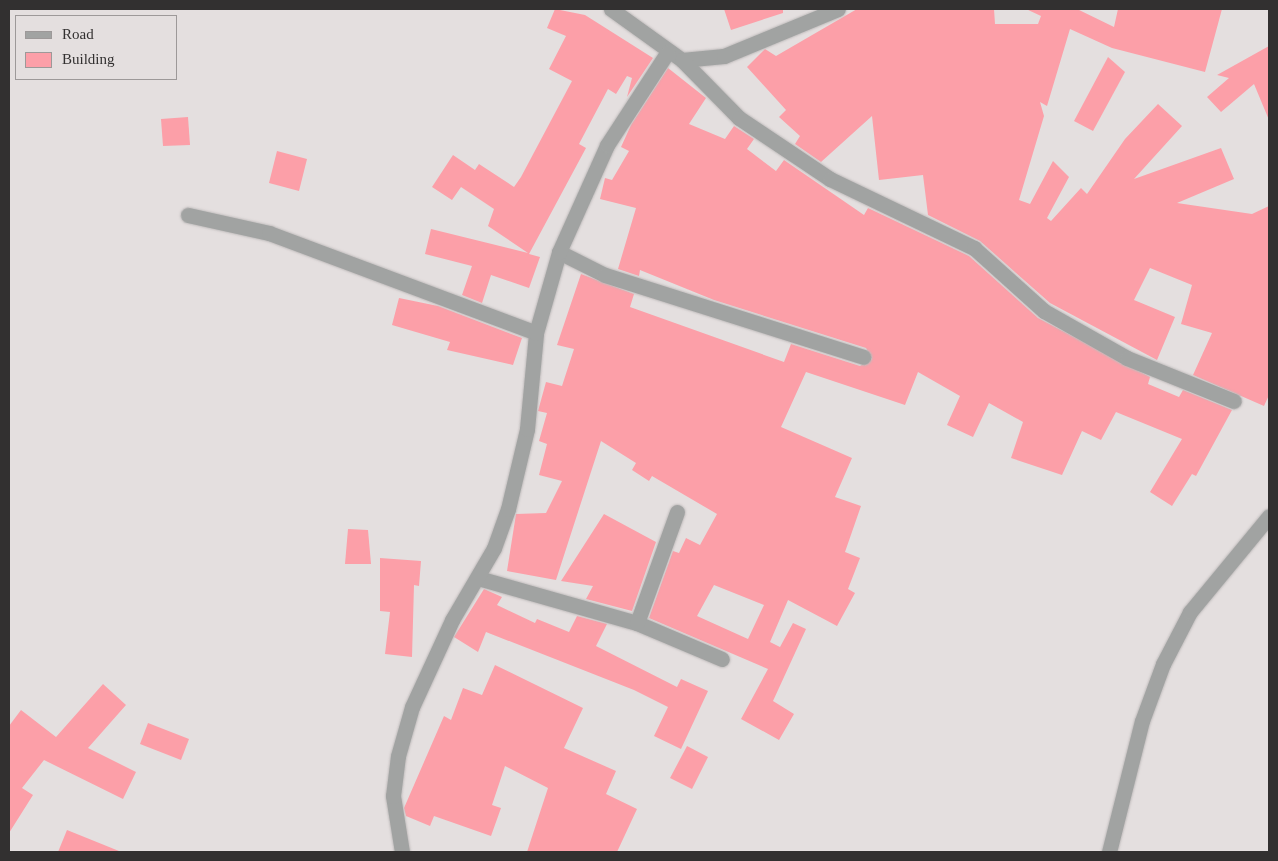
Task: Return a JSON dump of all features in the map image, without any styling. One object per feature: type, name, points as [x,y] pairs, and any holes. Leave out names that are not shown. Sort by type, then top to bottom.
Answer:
[{"type":"street","points":[[611,9],[667,53],[682,60],[739,118],[830,179],[974,248],[1044,311],[1127,358],[1234,401]]},
{"type":"street","points":[[682,60],[724,56],[838,9]]},
{"type":"street","points":[[402,852],[393,796],[400,748],[412,707],[494,548],[518,478],[536,333],[559,252],[607,146],[667,53]]},
{"type":"street","points":[[188,215],[269,233],[536,333]]},
{"type":"street","points":[[559,252],[605,275],[863,357]]},
{"type":"street","points":[[637,623],[677,512]]},
{"type":"street","points":[[1109,852],[1142,721],[1163,664],[1190,612],[1269,516]]},
{"type":"street","points":[[478,578],[637,623],[722,659]]},
{"type":"building","points":[[555,9],[585,15],[653,58],[627,97],[632,78],[627,76],[616,94],[608,89],[579,144],[586,148],[529,254],[540,257],[529,288],[491,275],[482,303],[462,295],[472,266],[425,254],[431,229],[528,253],[488,226],[494,209],[461,187],[452,200],[432,187],[453,155],[475,170],[479,164],[514,187],[521,177],[572,81],[549,69],[566,36],[547,28]]},
{"type":"building","points":[[724,9],[783,9],[783,13],[731,30]]},
{"type":"building","points":[[857,9],[994,9],[995,24],[1038,24],[1041,16],[1026,9],[1077,9],[1114,27],[1118,9],[1222,9],[1205,72],[1112,48],[1070,29],[1047,106],[1040,102],[1044,116],[1019,200],[1030,204],[1053,161],[1069,177],[1047,218],[1051,221],[1081,188],[1087,194],[1125,139],[1158,104],[1182,126],[1134,179],[1221,148],[1234,179],[1177,203],[1252,214],[1269,206],[1269,395],[1264,406],[1193,375],[1212,333],[1181,324],[1192,285],[1150,268],[1134,300],[1175,317],[1157,360],[1050,303],[980,241],[928,215],[923,175],[879,180],[872,116],[821,162],[795,144],[800,136],[779,117],[786,110],[747,67],[765,49],[776,56]]},
{"type":"building","points":[[1269,46],[1269,120],[1254,84],[1221,112],[1207,97],[1229,78],[1217,75]]},
{"type":"building","points":[[1108,57],[1125,72],[1093,131],[1074,121]]},
{"type":"building","points":[[668,68],[706,98],[689,124],[725,139],[734,126],[754,139],[747,149],[776,171],[784,160],[864,215],[868,208],[969,256],[1038,318],[1150,377],[1148,384],[1179,397],[1183,390],[1232,410],[1196,476],[1192,474],[1172,506],[1150,492],[1182,439],[1116,412],[1101,440],[1082,431],[1062,475],[1011,458],[1023,422],[989,403],[973,437],[947,425],[960,396],[918,372],[905,405],[806,372],[781,427],[852,458],[835,497],[861,506],[845,552],[860,558],[848,589],[855,593],[837,626],[788,600],[770,642],[780,647],[793,623],[806,629],[773,701],[794,714],[779,740],[741,719],[768,669],[649,618],[673,551],[679,553],[686,538],[700,545],[717,514],[652,476],[649,481],[632,470],[636,463],[601,441],[556,580],[507,571],[516,514],[546,513],[562,481],[539,475],[547,444],[539,441],[547,413],[538,411],[546,382],[562,386],[574,349],[557,345],[581,274],[634,294],[630,307],[784,362],[791,344],[860,366],[872,359],[866,348],[714,300],[640,270],[639,276],[618,269],[636,208],[600,199],[605,178],[612,180],[629,151],[621,147],[631,125]],"holes":[[[714,585],[764,605],[748,639],[697,616]]]},
{"type":"building","points":[[188,117],[190,145],[163,146],[161,119]]},
{"type":"building","points":[[277,151],[307,159],[299,191],[269,183]]},
{"type":"building","points":[[399,298],[438,306],[522,338],[513,365],[447,350],[450,342],[392,325]]},
{"type":"building","points":[[604,514],[656,542],[632,611],[586,599],[593,586],[561,581]]},
{"type":"building","points":[[348,529],[368,530],[371,564],[345,564]]},
{"type":"building","points":[[380,558],[421,561],[419,586],[414,585],[412,657],[385,654],[390,612],[380,611]]},
{"type":"building","points":[[484,589],[502,597],[497,605],[535,623],[537,619],[569,632],[577,616],[607,624],[596,646],[677,687],[681,679],[708,691],[681,749],[654,736],[668,707],[634,690],[486,632],[478,652],[454,637]]},
{"type":"building","points":[[495,665],[583,708],[564,748],[616,771],[606,794],[637,809],[617,852],[527,852],[548,788],[505,766],[492,805],[501,808],[491,836],[434,816],[430,826],[406,816],[404,808],[444,716],[451,720],[463,688],[482,695]]},
{"type":"building","points":[[103,684],[126,705],[88,748],[136,772],[123,799],[44,760],[22,788],[33,795],[9,833],[9,726],[21,710],[56,737]]},
{"type":"building","points":[[148,723],[189,739],[181,760],[140,744]]},
{"type":"building","points":[[687,746],[708,757],[692,789],[670,778]]},
{"type":"building","points":[[67,830],[119,851],[119,852],[58,852]]}]
